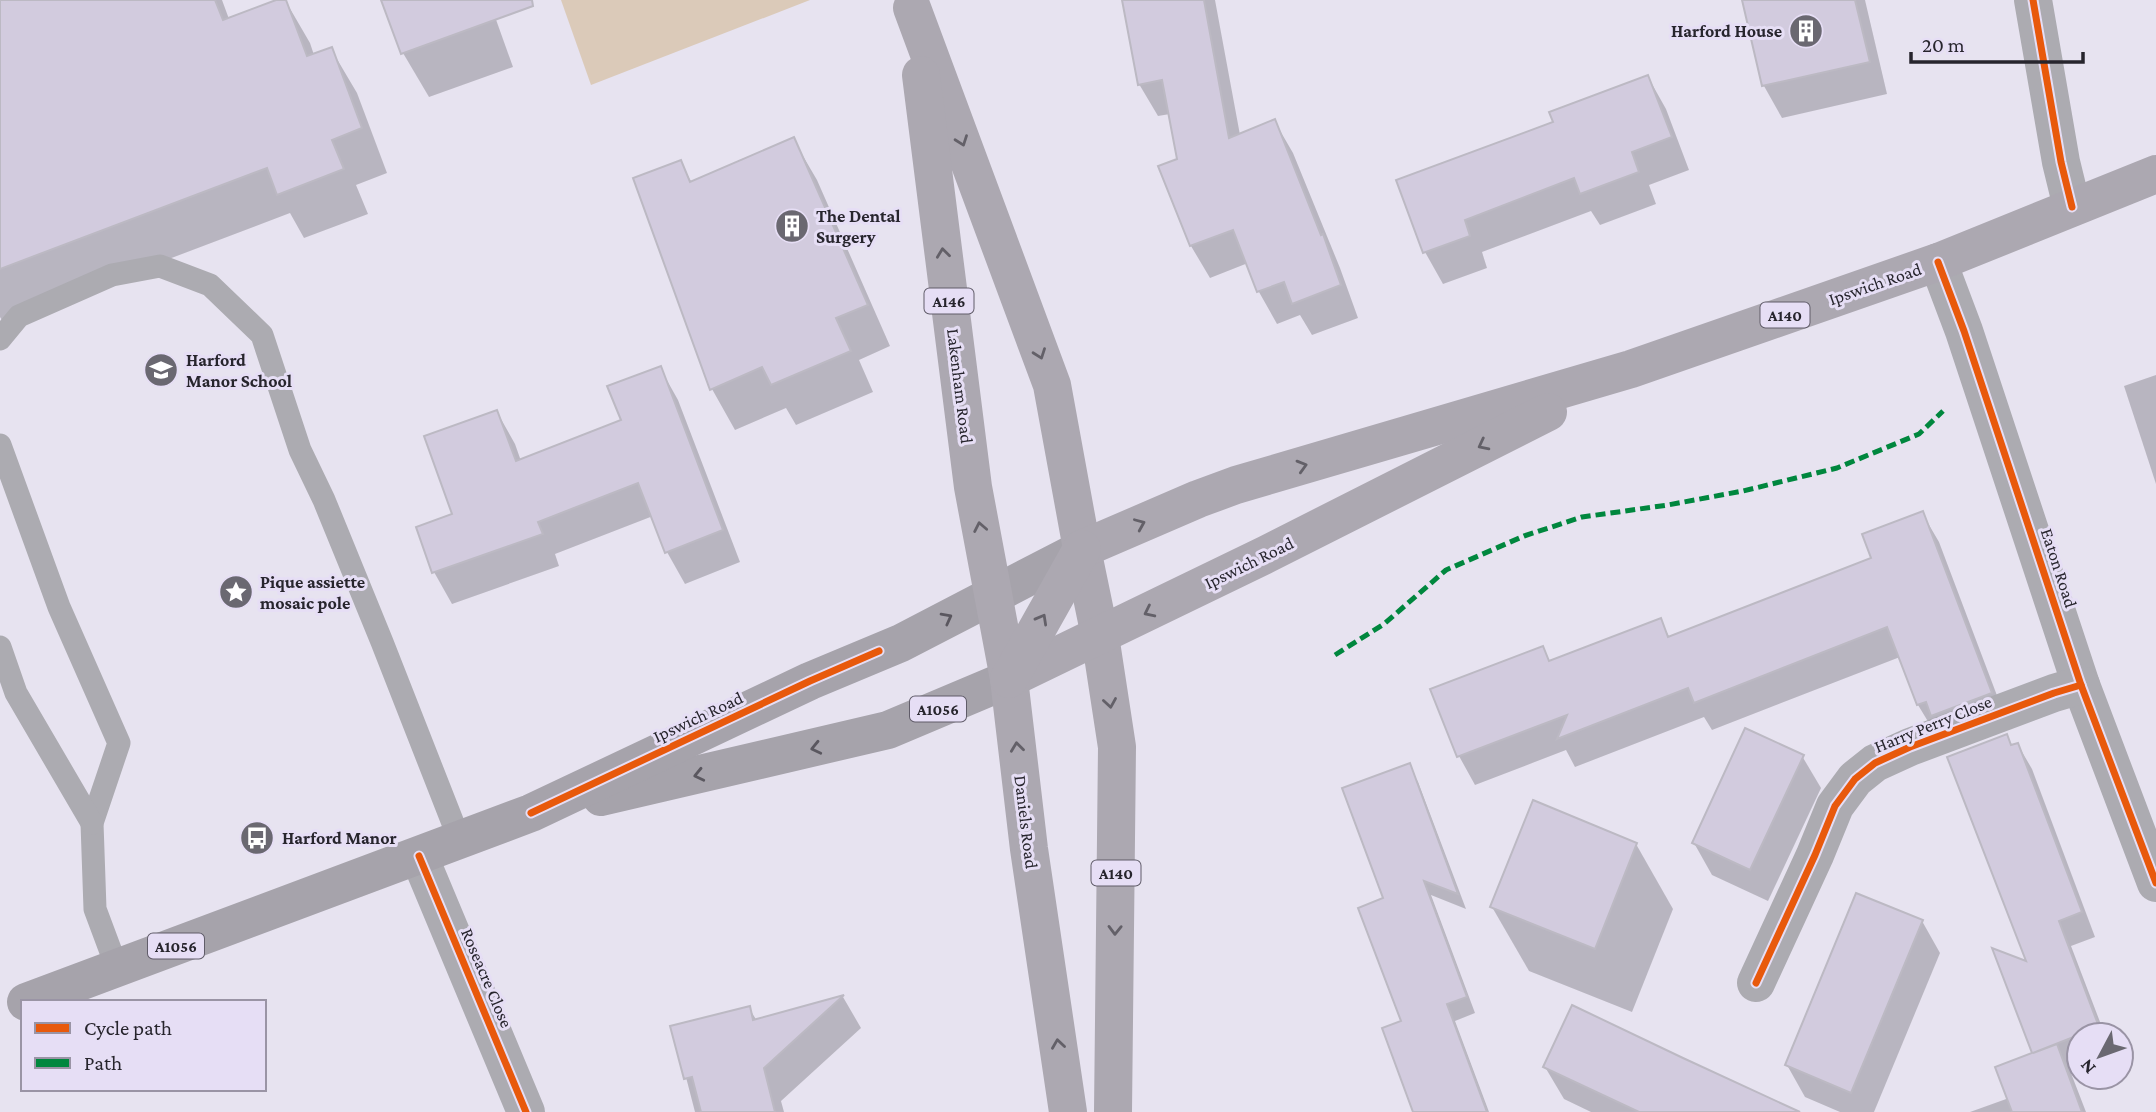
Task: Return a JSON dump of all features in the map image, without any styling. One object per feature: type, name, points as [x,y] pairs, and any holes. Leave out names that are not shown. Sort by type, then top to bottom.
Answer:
[{"type":"highway","name":"Lakenham Road","points":[[912,4],[1052,385],[1100,636]]},
{"type":"highway","name":"Lakenham Road","points":[[912,4],[973,487],[1009,678]]},
{"type":"highway","name":"Ipswich Road","points":[[1082,549],[1236,485],[1631,369],[1938,262],[2156,174]]},
{"type":"highway","name":"Ipswich Road","points":[[1009,678],[1279,548],[1631,369]]},
{"type":"highway","points":[[1009,678],[1082,549]]},
{"type":"highway","name":"A140","points":[[1100,636],[1117,747],[1114,1112]]},
{"type":"highway","name":"Daniels Road","points":[[1009,678],[1029,849],[1068,1112]]},
{"type":"main road","name":"Ipswich Road","points":[[29,1000],[531,813],[810,681],[901,643],[1082,549]]},
{"type":"main road","name":"Ipswich Road","points":[[531,813],[888,730],[1009,678]]},
{"type":"main road","name":"Ipswich Road","points":[[0,1012],[21,1003]]},
{"type":"street","points":[[2034,0],[2061,162],[2072,207]]},
{"type":"street","name":"Eaton Road","points":[[1938,262],[1964,331],[2081,685],[2156,883]]},
{"type":"street","name":"Harry Perry Close","points":[[1756,983],[1835,806],[1855,779],[1875,763],[1910,747],[2081,685]]},
{"type":"street","name":"Roseacre Close","points":[[419,856],[526,1112]]},
{"type":"lane","points":[[0,339],[19,316],[112,275],[160,266],[210,285],[262,335],[300,450],[324,500],[460,841]]},
{"type":"lane","points":[[0,444],[59,607],[119,743],[92,823],[95,909],[117,968]]},
{"type":"lane","points":[[0,647],[16,693],[92,823]]},
{"type":"shaded area","points":[[561,0],[810,0],[591,85]]},
{"type":"building","points":[[0,0],[215,0],[223,20],[276,0],[286,0],[307,56],[332,47],[362,128],[332,140],[344,169],[277,195],[267,168],[0,269]]},
{"type":"building","points":[[381,0],[532,0],[533,6],[401,54]]},
{"type":"building","points":[[1122,0],[1204,0],[1229,138],[1275,119],[1321,235],[1323,234],[1341,285],[1292,304],[1284,282],[1257,292],[1233,230],[1190,246],[1158,166],[1177,159],[1162,80],[1138,85]]},
{"type":"building","name":"Harford House","points":[[1742,0],[1855,0],[1870,62],[1762,86]]},
{"type":"building","points":[[1648,75],[1672,137],[1632,152],[1639,172],[1580,194],[1574,178],[1465,220],[1470,236],[1423,253],[1396,180],[1553,122],[1549,112]]},
{"type":"building","points":[[794,137],[868,305],[836,318],[851,351],[771,385],[762,367],[710,390],[633,178],[681,160],[690,182]]},
{"type":"building","points":[[661,366],[723,530],[665,553],[638,483],[538,522],[543,534],[432,573],[416,527],[452,514],[424,436],[497,410],[516,461],[621,420],[607,386]]},
{"type":"building","points":[[1923,511],[1992,693],[1931,716],[1926,702],[1917,705],[1887,627],[1694,703],[1688,688],[1557,739],[1567,715],[1457,757],[1430,689],[1543,646],[1549,661],[1661,618],[1668,637],[1871,558],[1862,534]]},
{"type":"building","points":[[1745,728],[1804,755],[1750,870],[1692,843]]},
{"type":"building","points":[[2007,734],[2011,745],[2018,743],[2082,912],[2059,921],[2097,1021],[2065,1021],[2065,1040],[2033,1053],[2057,1044],[2065,1066],[2065,1091],[2074,1091],[2082,1112],[2012,1112],[1995,1067],[2032,1053],[1992,948],[2026,961],[1947,757]]},
{"type":"building","points":[[1410,763],[1458,894],[1424,881],[1467,997],[1447,1004],[1487,1112],[1413,1112],[1382,1028],[1401,1021],[1358,908],[1383,898],[1342,788]]},
{"type":"building","points":[[1533,800],[1637,843],[1595,949],[1490,907]]},
{"type":"building","points":[[1856,893],[1923,920],[1851,1093],[1785,1065]]},
{"type":"building","points":[[844,995],[764,1068],[775,1112],[701,1112],[692,1077],[684,1079],[670,1026],[750,1006],[753,1020]]},
{"type":"building","points":[[1572,1005],[1800,1112],[1639,1112],[1543,1067]]},
{"type":"marked path","points":[[1335,655],[1384,624],[1446,570],[1524,536],[1582,517],[1743,491],[1837,468],[1919,434],[1943,411]]},
{"type":"cycle path","points":[[2033,0],[2061,162],[2072,207]]},
{"type":"cycle path","points":[[1938,262],[1964,331],[2081,685],[2156,883]]},
{"type":"cycle path","points":[[531,813],[879,651]]},
{"type":"cycle path","points":[[1756,983],[1835,806],[1855,779],[1875,763],[1910,747],[2081,685]]},
{"type":"cycle path","points":[[419,856],[526,1112]]},
{"type":"place","name":"Harford House","points":[[1806,31]]},
{"type":"place","name":"The Dental Surgery","points":[[792,226]]},
{"type":"place","name":"Harford Manor School","points":[[161,370]]},
{"type":"place","name":"Pique assiette mosaic pole","points":[[236,592]]},
{"type":"place","name":"Harford Manor","points":[[257,838]]}]
